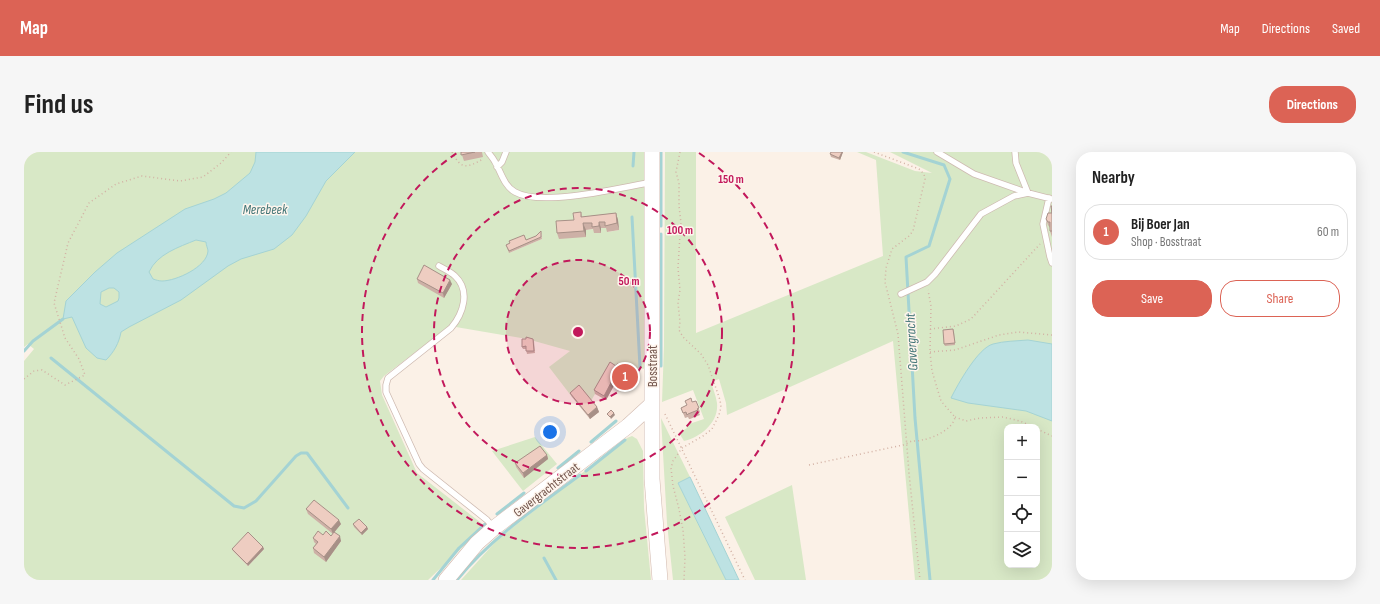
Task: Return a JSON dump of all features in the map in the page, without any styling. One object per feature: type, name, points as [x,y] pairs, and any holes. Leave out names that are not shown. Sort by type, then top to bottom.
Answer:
[{"type":"street","name":"Bosstraat","points":[[652,152],[652,479],[660,580]]},
{"type":"street","name":"Gavergrachtstraat","points":[[446,580],[477,543],[494,528],[652,407]]},
{"type":"lane","points":[[497,167],[502,162],[506,152]]},
{"type":"lane","points":[[937,152],[974,174],[1028,193],[1051,199],[1044,224],[1052,264]]},
{"type":"lane","points":[[1015,152],[1016,162],[1028,193]]},
{"type":"lane","points":[[489,154],[506,184],[515,192],[528,196],[572,196],[652,182]]},
{"type":"lane","points":[[901,294],[927,282],[935,274],[981,214],[1014,196],[1028,193]]},
{"type":"lane","points":[[439,266],[455,276],[460,282],[463,289],[464,300],[461,312],[456,322],[447,332],[388,378],[386,392],[423,470],[487,520],[494,528]]},
{"type":"path","points":[[24,379],[34,371],[42,370],[66,385],[85,375],[80,358],[66,338],[54,303],[68,243],[89,203],[116,184],[142,176],[180,181],[202,177],[221,163],[231,152]]},
{"type":"path","points":[[452,152],[457,160],[464,166],[474,164],[489,154]]},
{"type":"path","points":[[680,152],[676,172],[679,183],[679,206],[682,223],[678,268],[680,290],[678,303],[680,322],[679,330],[683,337],[701,354],[708,365],[720,400],[719,415],[712,429],[682,448],[673,461],[671,472],[673,486],[683,530],[685,557],[684,580]]},
{"type":"path","points":[[874,152],[919,169],[924,174],[925,180],[913,231],[909,236],[892,248],[886,268],[885,282],[898,334],[920,580]]},
{"type":"path","points":[[930,329],[956,326],[971,319],[1046,238]]},
{"type":"path","points":[[927,282],[931,306],[930,352],[932,371],[941,401],[955,417],[966,421],[980,418],[1003,417],[1026,424]]},
{"type":"path","points":[[930,352],[955,350],[999,334],[1018,332],[1052,336]]},
{"type":"path","points":[[652,407],[663,410],[745,580]]},
{"type":"path","points":[[809,465],[907,444],[936,436],[954,422],[955,417]]},
{"type":"path","points":[[1040,430],[1052,436]]},
{"type":"green space","points":[[24,152],[646,152],[646,369],[633,368],[632,372],[611,366],[591,401],[572,397],[549,367],[570,351],[527,339],[450,326],[384,376],[380,381],[382,395],[417,473],[485,526],[428,580],[24,580],[24,361],[34,349],[28,344],[24,347]],"holes":[[[618,220],[619,230],[608,232],[607,228],[601,228],[601,233],[594,233],[594,229],[586,230],[586,237],[558,227]],[[542,234],[542,239],[509,253]],[[264,549],[248,566],[233,551]]]},
{"type":"green space","points":[[665,152],[696,152],[696,333],[883,256],[876,160],[857,152],[866,152],[915,171],[932,173],[890,152],[1052,152],[1052,580],[915,580],[893,341],[727,415],[726,403],[719,379],[711,382],[717,403],[715,416],[708,428],[697,436],[684,441],[679,433],[687,428],[686,425],[704,419],[693,390],[662,402],[664,346]]},
{"type":"green space","points":[[661,418],[690,477],[678,483],[726,580],[673,580],[667,523]]},
{"type":"green space","points":[[632,436],[637,439],[643,451],[644,508],[651,580],[461,580],[498,539],[627,438]]},
{"type":"green space","points":[[535,437],[557,464],[523,491],[492,451]]},
{"type":"green space","points":[[792,485],[806,580],[755,580],[725,517]]},
{"type":"water","name":"Merebeek","points":[[256,152],[355,152],[326,181],[306,216],[292,235],[274,249],[241,259],[228,266],[181,300],[121,332],[114,351],[109,357],[106,360],[97,358],[86,348],[72,317],[63,319],[66,301],[95,272],[117,253],[185,209],[214,199],[226,193],[250,173],[255,162]],"holes":[[[196,240],[206,242],[208,251],[206,257],[197,268],[175,279],[162,281],[153,279],[149,272],[157,260],[169,252]],[[109,288],[114,288],[119,292],[119,298],[118,301],[106,307],[100,304],[101,292]]]},
{"type":"water","points":[[1028,340],[1052,344],[1052,421],[1026,411],[968,403],[951,398],[969,367],[987,347],[1001,342]]},
{"type":"water","points":[[690,477],[739,580],[726,580],[678,483]]},
{"type":"building","points":[[461,152],[475,152],[461,155]]},
{"type":"building","points":[[831,152],[842,152],[839,158],[830,154]]},
{"type":"building","points":[[581,212],[581,217],[616,213],[617,223],[605,226],[605,222],[599,222],[599,226],[592,227],[592,223],[583,223],[584,231],[557,233],[556,221],[574,220],[573,213]]},
{"type":"building","points":[[1048,213],[1052,213],[1052,231],[1050,231],[1050,222],[1046,219]]},
{"type":"building","points":[[541,231],[541,237],[509,251],[506,245],[510,243],[509,241],[524,235],[526,240],[536,236]]},
{"type":"building","points":[[424,265],[450,280],[443,293],[417,279]]},
{"type":"building","points":[[953,329],[955,343],[944,344],[943,330]]},
{"type":"building","points":[[526,337],[533,339],[534,351],[526,351],[526,346],[522,347],[522,339],[526,339]]},
{"type":"building","points":[[610,362],[616,366],[617,364],[631,368],[628,379],[615,375],[604,396],[594,390]]},
{"type":"building","points":[[579,385],[597,407],[588,415],[570,393]]},
{"type":"building","points":[[691,398],[692,402],[696,401],[699,408],[697,409],[698,410],[687,415],[686,412],[683,413],[681,408],[687,405],[685,401]]},
{"type":"building","points":[[611,410],[614,413],[610,417],[607,414]]},
{"type":"building","points":[[540,446],[547,455],[523,473],[515,463]]},
{"type":"building","points":[[314,500],[339,520],[331,529],[306,509]]},
{"type":"building","points":[[359,519],[367,527],[361,533],[353,524]]},
{"type":"building","points":[[318,531],[323,535],[326,531],[331,536],[334,532],[340,536],[324,557],[313,548],[318,542],[313,538]]},
{"type":"building","points":[[248,532],[263,547],[247,564],[232,549]]},
{"type":"waterway","points":[[633,166],[634,152]]},
{"type":"waterway","points":[[661,152],[661,226]]},
{"type":"waterway","name":"Gavergracht","points":[[903,152],[944,165],[950,179],[929,246],[906,257],[915,418],[930,580]]},
{"type":"waterway","points":[[632,217],[640,367]]},
{"type":"waterway","points":[[661,234],[661,366]]},
{"type":"waterway","name":"Merebeek","points":[[24,351],[33,341],[63,319]]},
{"type":"waterway","points":[[51,358],[234,506],[244,508],[256,501],[296,456],[301,453],[307,453],[348,508]]},
{"type":"waterway","points":[[591,442],[616,421]]},
{"type":"waterway","points":[[586,471],[625,440]]},
{"type":"waterway","points":[[558,468],[579,451]]},
{"type":"waterway","points":[[457,580],[485,550],[515,524],[580,475]]},
{"type":"waterway","points":[[497,514],[524,493]]},
{"type":"waterway","points":[[433,580],[459,548],[485,524]]},
{"type":"waterway","points":[[544,558],[556,580]]},
{"type":"place","name":"Bij Boer Jan","points":[[625,377]]}]
